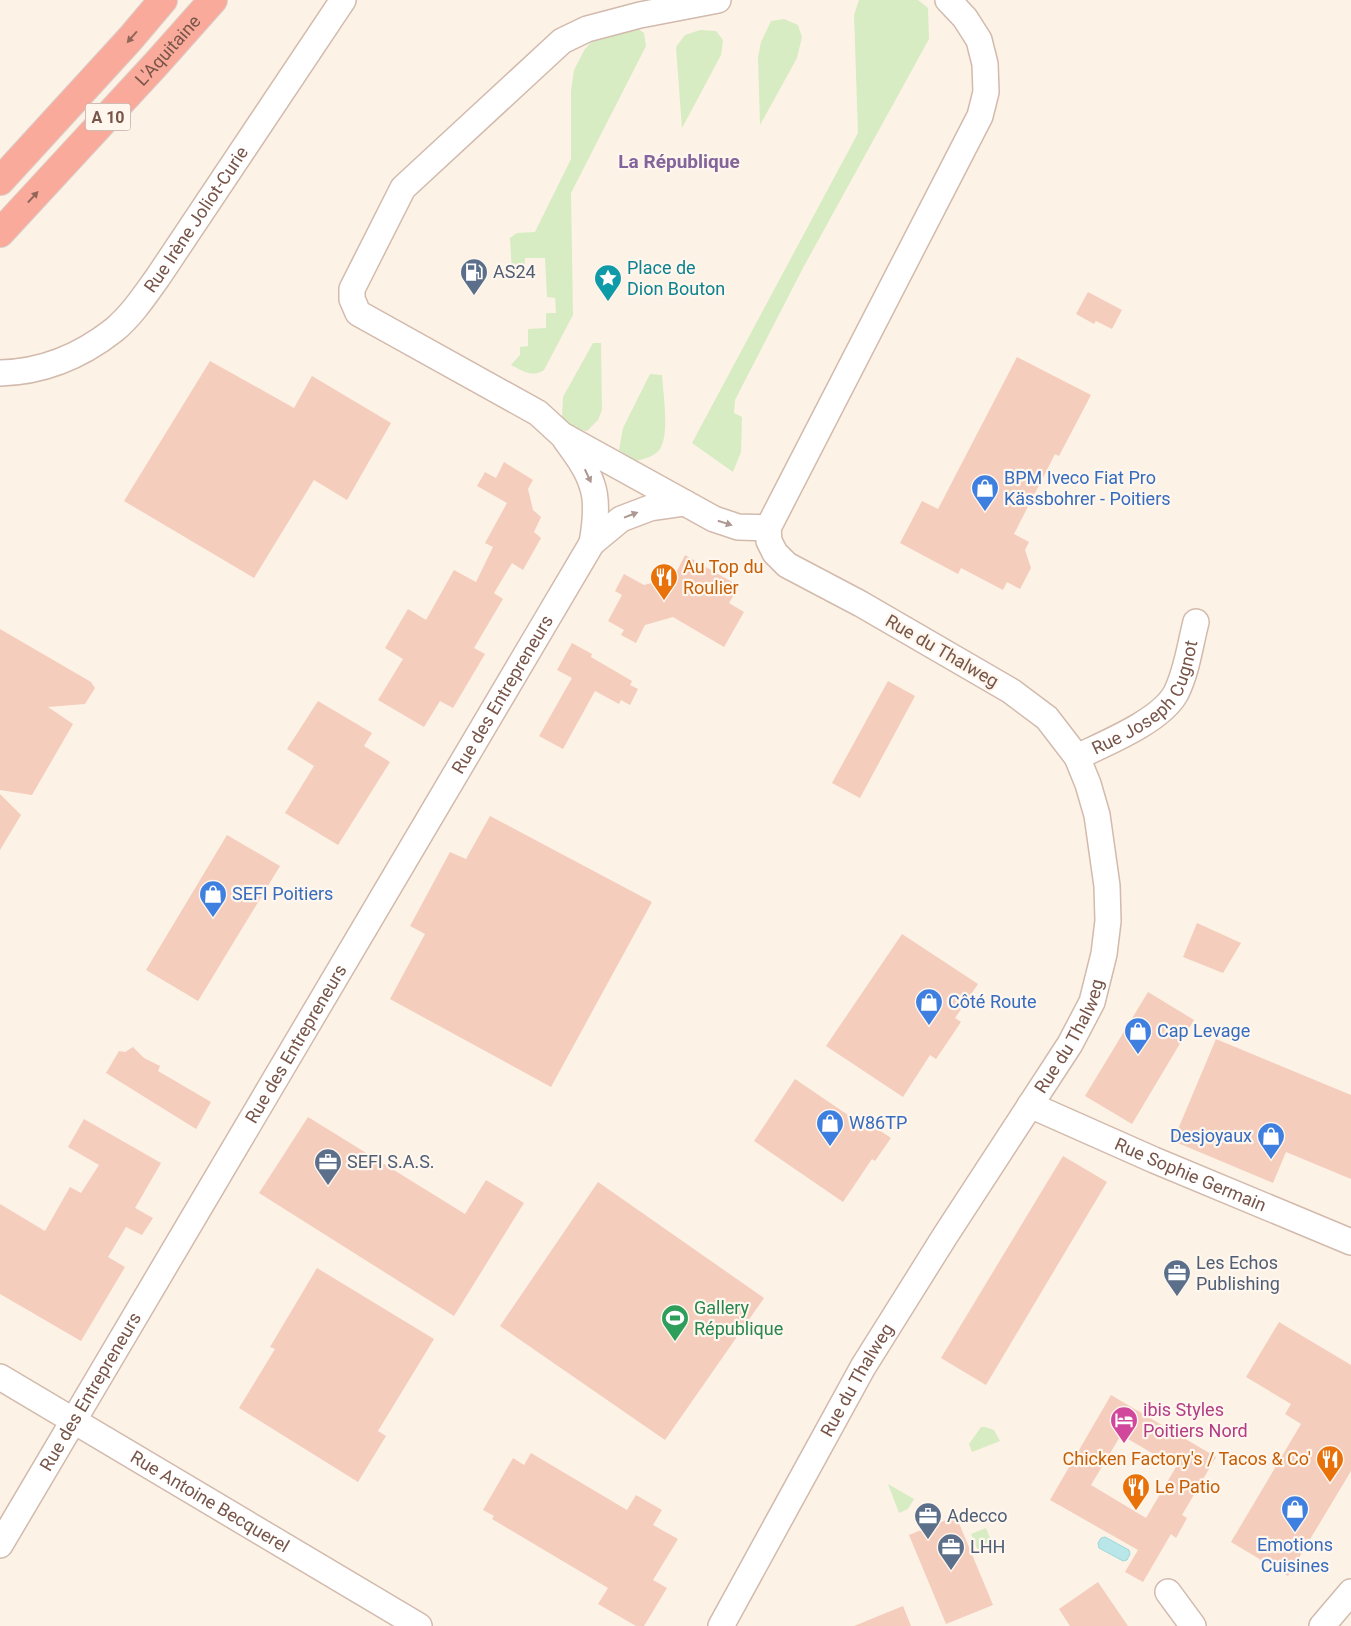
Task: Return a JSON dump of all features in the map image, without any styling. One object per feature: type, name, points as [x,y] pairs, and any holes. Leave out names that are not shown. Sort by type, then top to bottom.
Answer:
[{"type":"highway","name":"L'Aquitaine","points":[[0,181],[124,46],[163,0]]},
{"type":"highway","name":"L'Aquitaine","points":[[0,232],[213,0]]},
{"type":"street","name":"Rue Irène Joliot-Curie","points":[[0,373],[44,367],[78,354],[114,330],[135,308],[343,0]]},
{"type":"street","points":[[592,543],[595,521],[593,486],[582,463],[562,435],[538,413],[358,313],[352,299],[352,289],[403,188],[562,41],[587,29],[640,15],[718,0]]},
{"type":"street","points":[[562,435],[714,520],[738,527],[768,528],[980,116],[986,92],[985,64],[979,40],[965,18],[948,0]]},
{"type":"street","points":[[592,543],[621,518],[650,508],[685,503]]},
{"type":"street","name":"Rue du Thalweg","points":[[721,1626],[863,1368],[945,1236],[1070,1044],[1092,1002],[1104,954],[1108,921],[1107,886],[1097,815],[1088,784],[1077,757],[1047,718],[1011,691],[861,604],[787,565],[775,553],[769,541],[768,528]]},
{"type":"street","name":"Rue des Entrepreneurs","points":[[0,1544],[592,543]]},
{"type":"street","name":"Rue Joseph Cugnot","points":[[1077,757],[1138,728],[1158,712],[1175,694],[1186,664],[1196,622]]},
{"type":"street","name":"Rue Sophie Germain","points":[[1030,1105],[1154,1160],[1351,1242]]},
{"type":"street","name":"Rue Antoine Becquerel","points":[[0,1377],[419,1626]]},
{"type":"street","points":[[1168,1592],[1193,1626]]},
{"type":"street","points":[[1322,1626],[1351,1592]]},
{"type":"green space","points":[[859,0],[918,0],[928,8],[929,39],[803,268],[735,400],[734,413],[742,417],[741,452],[733,472],[692,443],[858,133],[854,15]]},
{"type":"green space","points":[[784,19],[798,25],[802,37],[797,58],[760,125],[758,57],[761,42],[771,21]]},
{"type":"green space","points":[[637,28],[644,33],[646,46],[571,193],[573,315],[544,370],[531,374],[511,365],[520,355],[520,347],[528,346],[528,329],[546,328],[546,313],[556,313],[555,298],[547,297],[545,258],[525,258],[524,275],[512,275],[510,238],[517,233],[535,232],[571,159],[571,91],[574,70],[585,49],[598,35]]},
{"type":"green space","points":[[700,30],[716,31],[723,40],[721,55],[682,128],[676,47],[685,35]]},
{"type":"green space","points":[[593,343],[601,343],[602,410],[598,420],[587,431],[572,429],[562,418],[563,397]]},
{"type":"green space","points":[[650,374],[662,375],[665,434],[658,452],[635,461],[619,450],[623,428]]},
{"type":"green space","points":[[981,1427],[994,1430],[1000,1441],[972,1452],[969,1444]]},
{"type":"green space","points":[[888,1484],[914,1499],[908,1509],[899,1513]]},
{"type":"green space","points":[[986,1528],[993,1545],[978,1551],[971,1534]]},
{"type":"water","points":[[1105,1537],[1129,1550],[1130,1554],[1127,1560],[1123,1561],[1099,1548],[1098,1543],[1101,1538]]},
{"type":"building","points":[[1088,292],[1122,310],[1112,329],[1096,321],[1094,324],[1076,314]]},
{"type":"building","points":[[1017,357],[1091,395],[1059,456],[1055,454],[1014,534],[1029,542],[1025,550],[1031,568],[1020,589],[1007,582],[1003,590],[961,568],[958,574],[900,543],[922,501],[938,509]]},
{"type":"building","points":[[210,361],[294,408],[312,376],[391,423],[347,500],[314,480],[254,578],[124,501]]},
{"type":"building","points":[[504,462],[533,480],[528,489],[533,510],[541,517],[534,532],[541,538],[523,570],[512,563],[494,593],[503,599],[474,648],[485,654],[453,708],[440,701],[424,727],[378,700],[403,659],[385,648],[408,609],[426,620],[454,570],[476,582],[493,547],[485,543],[507,503],[477,486],[485,472],[496,478]]},
{"type":"building","points":[[685,555],[739,586],[729,603],[744,612],[724,647],[673,617],[645,625],[636,643],[621,635],[624,630],[608,621],[622,595],[615,591],[624,574],[644,585],[674,577]]},
{"type":"building","points":[[0,629],[91,682],[95,688],[85,704],[48,707],[73,724],[32,795],[0,790]]},
{"type":"building","points":[[572,643],[592,654],[591,657],[632,681],[630,685],[638,689],[630,705],[621,700],[619,704],[595,691],[563,749],[539,736],[572,678],[557,670]]},
{"type":"building","points":[[888,681],[915,696],[860,798],[832,783]]},
{"type":"building","points":[[318,701],[372,733],[364,746],[390,762],[338,845],[285,813],[314,766],[287,749]]},
{"type":"building","points":[[0,794],[21,815],[0,850]]},
{"type":"building","points":[[490,816],[652,902],[551,1087],[390,999],[425,934],[410,926],[450,852],[466,859]]},
{"type":"building","points":[[227,835],[280,866],[198,1001],[146,970]]},
{"type":"building","points":[[1197,923],[1241,943],[1223,973],[1183,957]]},
{"type":"building","points":[[902,934],[978,984],[955,1018],[961,1022],[936,1059],[930,1055],[903,1097],[826,1046]]},
{"type":"building","points":[[1148,992],[1194,1020],[1132,1124],[1085,1096]]},
{"type":"building","points":[[1216,1039],[1351,1095],[1351,1179],[1286,1152],[1273,1183],[1173,1141]]},
{"type":"building","points":[[133,1047],[144,1058],[160,1066],[158,1071],[211,1102],[196,1129],[106,1073],[119,1051],[125,1052]]},
{"type":"building","points":[[795,1079],[870,1130],[873,1126],[891,1138],[875,1161],[872,1159],[843,1202],[754,1141]]},
{"type":"building","points":[[308,1117],[465,1214],[486,1180],[524,1203],[454,1316],[259,1193]]},
{"type":"building","points":[[84,1119],[161,1163],[135,1208],[153,1218],[142,1235],[126,1227],[108,1257],[125,1267],[81,1341],[0,1294],[0,1204],[45,1231],[70,1187],[81,1193],[99,1165],[68,1147]]},
{"type":"building","points":[[1063,1156],[1107,1182],[986,1385],[941,1358]]},
{"type":"building","points":[[598,1182],[764,1298],[665,1440],[500,1326]]},
{"type":"building","points":[[317,1268],[434,1339],[378,1431],[386,1436],[358,1482],[239,1408],[275,1349],[270,1347]]},
{"type":"building","points":[[1279,1322],[1351,1365],[1351,1471],[1288,1576],[1231,1542],[1301,1424],[1285,1414],[1291,1404],[1246,1377]]},
{"type":"building","points":[[1111,1395],[1216,1457],[1182,1515],[1187,1518],[1176,1538],[1171,1534],[1143,1582],[1125,1572],[1138,1550],[1050,1500]],"holes":[[[1121,1435],[1176,1467],[1146,1518],[1091,1485]]]},
{"type":"building","points":[[531,1453],[627,1510],[636,1495],[662,1510],[653,1525],[678,1539],[653,1580],[667,1588],[644,1626],[636,1626],[598,1604],[608,1588],[492,1519],[494,1516],[483,1510],[513,1458],[524,1465]]},
{"type":"building","points":[[956,1516],[993,1605],[946,1624],[909,1535]]},
{"type":"building","points":[[1098,1582],[1128,1626],[1070,1626],[1059,1609]]},
{"type":"building","points":[[903,1606],[911,1626],[854,1626]]},
{"type":"place","name":"AS24","points":[[474,296]]},
{"type":"place","name":"Place de Dion Bouton","points":[[608,302]]},
{"type":"place","name":"BPM Iveco Fiat Pro Kässbohrer - Poitiers","points":[[985,512]]},
{"type":"place","name":"Au Top du Roulier","points":[[664,601]]},
{"type":"place","name":"SEFI Poitiers","points":[[213,918]]},
{"type":"place","name":"Côté Route","points":[[929,1026]]},
{"type":"place","name":"Cap Levage","points":[[1138,1055]]},
{"type":"place","name":"W86TP","points":[[830,1147]]},
{"type":"place","name":"Desjoyaux","points":[[1271,1160]]},
{"type":"place","name":"SEFI S.A.S.","points":[[328,1186]]},
{"type":"place","name":"Les Echos Publishing","points":[[1177,1297]]},
{"type":"place","name":"Gallery République","points":[[675,1342]]},
{"type":"place","name":"ibis Styles Poitiers Nord","points":[[1124,1444]]},
{"type":"place","name":"Chicken Factory's / Tacos & Co'","points":[[1330,1483]]},
{"type":"place","name":"Le Patio","points":[[1136,1511]]},
{"type":"place","name":"Emotions Cuisines","points":[[1295,1533]]},
{"type":"place","name":"Adecco","points":[[928,1540]]},
{"type":"place","name":"LHH","points":[[951,1571]]},
{"type":"district","name":"La République","points":[[679,161]]}]
